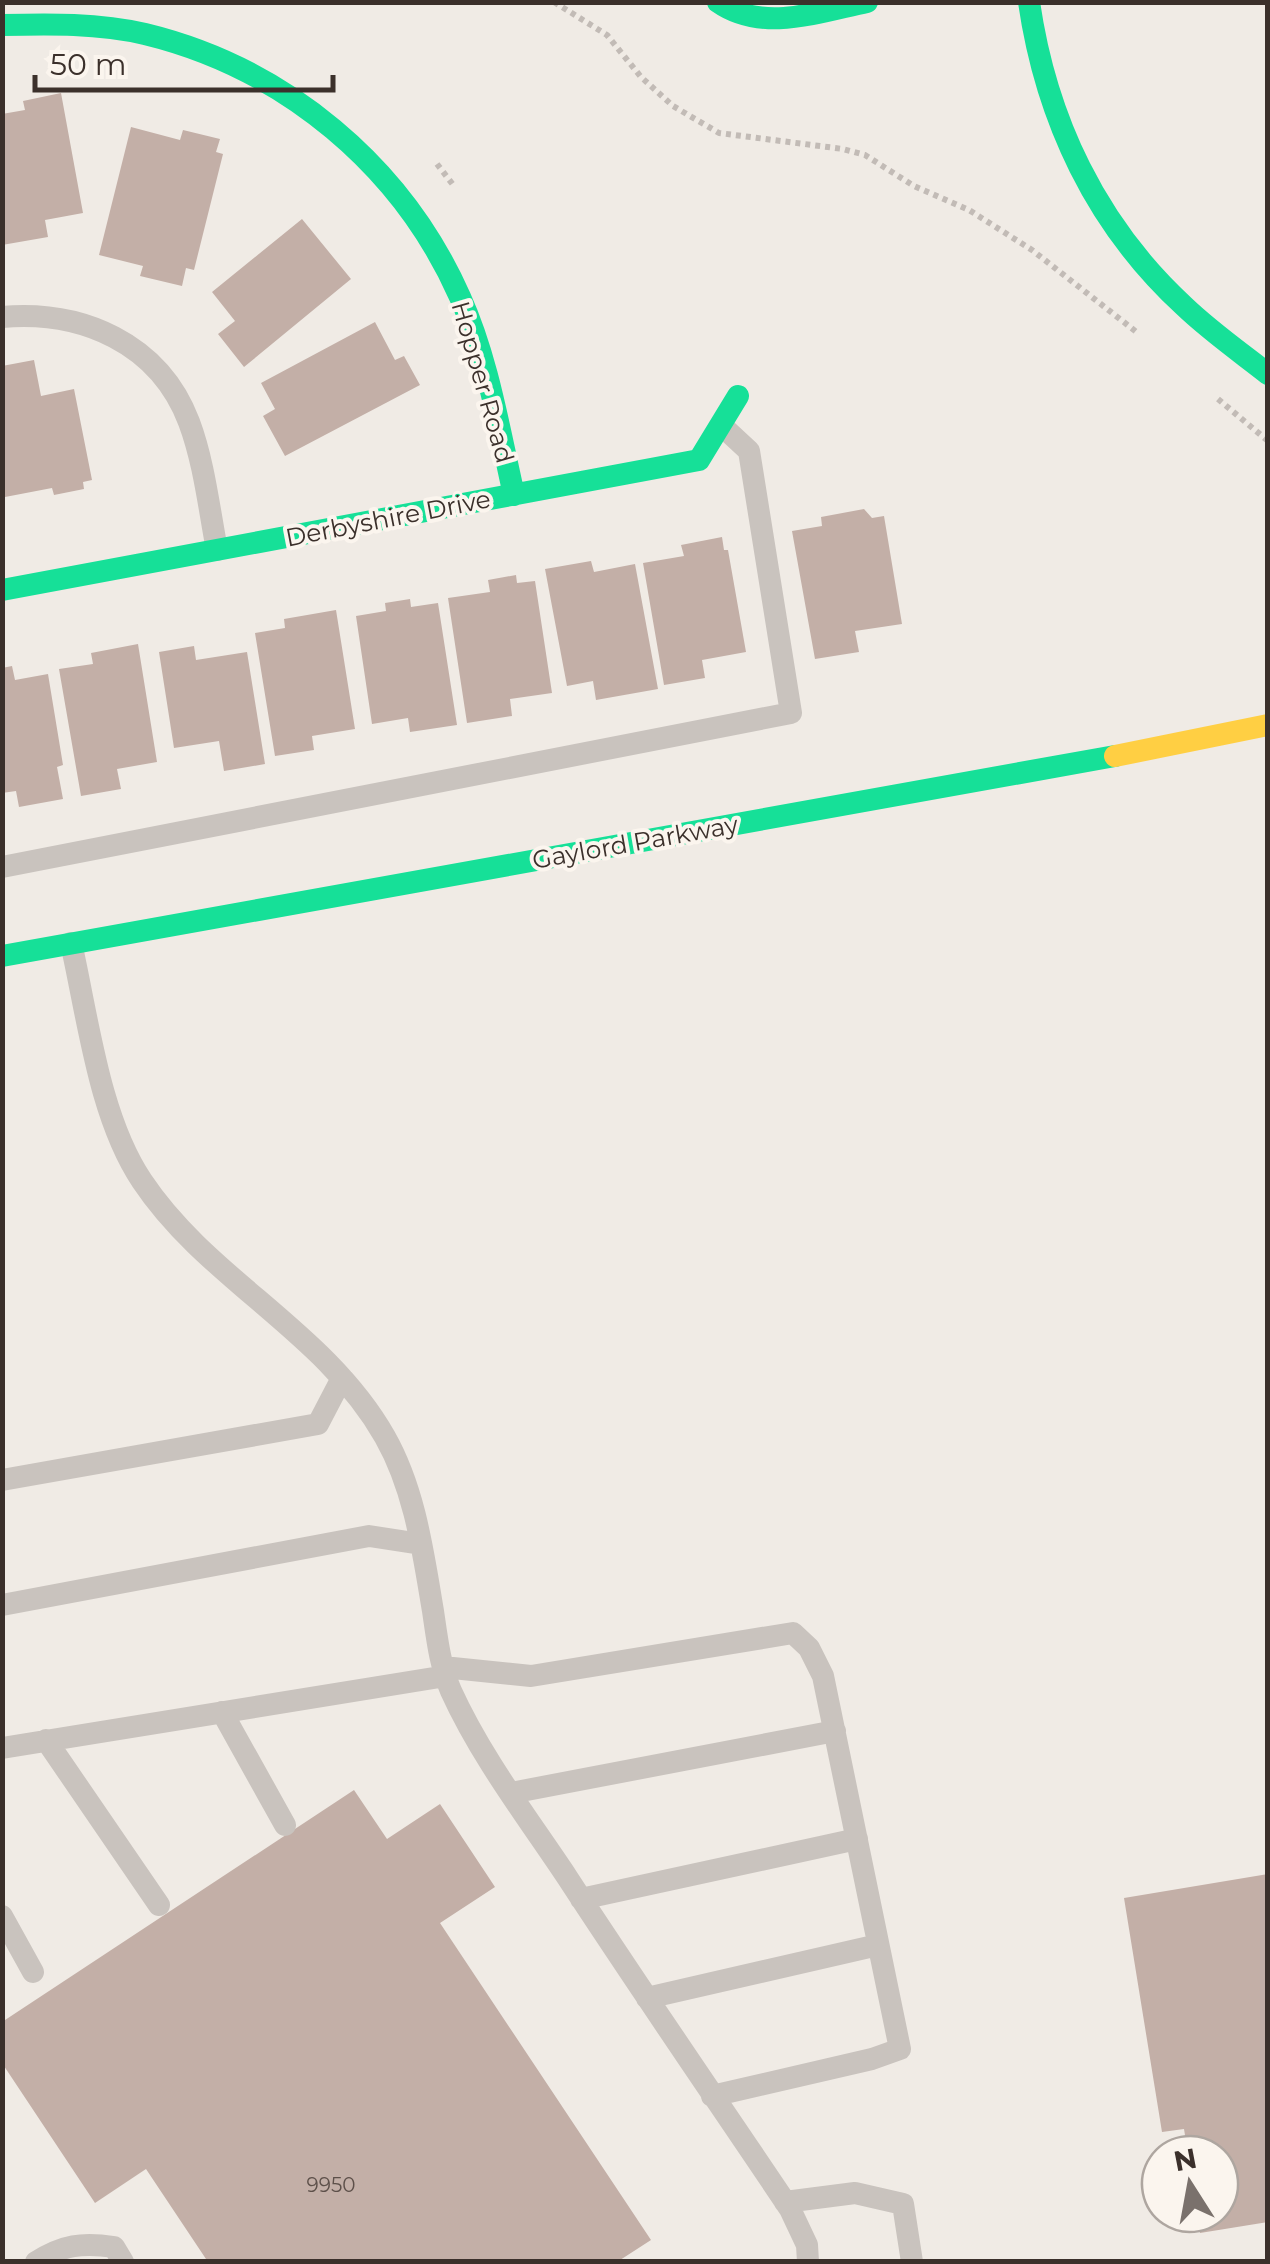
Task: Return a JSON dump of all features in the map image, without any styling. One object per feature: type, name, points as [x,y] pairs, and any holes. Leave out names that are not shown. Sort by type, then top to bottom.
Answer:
[{"type":"street","points":[[719,4],[734,16],[758,21],[868,2]]},
{"type":"street","points":[[1029,2],[1034,44],[1052,108],[1098,202],[1136,256],[1172,295],[1268,374]]},
{"type":"street","name":"Hopper Road","points":[[2,24],[92,25],[181,43],[275,86],[318,114],[357,148],[400,196],[430,238],[459,295],[484,369],[514,495]]},
{"type":"street","name":"Derbyshire Drive","points":[[2,590],[699,460],[738,396]]},
{"type":"street","name":"Gaylord Parkway","points":[[2,956],[1206,740],[1268,725]]},
{"type":"lane","points":[[2,316],[54,316],[91,324],[122,340],[162,374],[190,423],[217,550]]},
{"type":"lane","points":[[2,868],[791,713],[749,451],[720,424]]},
{"type":"lane","points":[[71,943],[110,1116],[142,1181],[183,1232],[319,1352],[384,1436],[410,1495],[444,1671],[469,1724],[581,1899],[785,2202],[801,2228],[808,2262]]},
{"type":"lane","points":[[2,1480],[318,1424],[342,1378]]},
{"type":"lane","points":[[2,1604],[369,1536],[421,1544]]},
{"type":"lane","points":[[2,1748],[444,1671],[531,1676],[793,1633],[809,1648],[823,1676],[900,2049],[872,2060],[712,2096]]},
{"type":"lane","points":[[222,1712],[285,1825]]},
{"type":"lane","points":[[511,1793],[835,1731]]},
{"type":"lane","points":[[46,1740],[160,1905]]},
{"type":"lane","points":[[581,1899],[857,1839]]},
{"type":"lane","points":[[2,1916],[33,1972]]},
{"type":"lane","points":[[647,1998],[878,1945]]},
{"type":"lane","points":[[785,2202],[855,2193],[903,2204],[912,2262]]},
{"type":"lane","points":[[36,2262],[58,2248],[86,2242],[114,2247],[123,2262]]},
{"type":"path","points":[[554,2],[607,36],[640,77],[673,106],[719,133],[866,155],[914,186],[969,210],[1032,250],[1146,340]]},
{"type":"path","points":[[1213,396],[1268,440]]},
{"type":"building","points":[[61,93],[83,213],[45,220],[48,237],[2,245],[2,114],[25,110],[23,101]]},
{"type":"building","points":[[131,127],[180,140],[183,130],[220,139],[216,152],[223,154],[194,270],[186,268],[182,286],[140,276],[143,266],[99,255]]},
{"type":"building","points":[[302,219],[351,279],[244,367],[218,334],[235,321],[212,292]]},
{"type":"building","points":[[375,322],[395,360],[404,356],[420,385],[285,456],[263,416],[275,409],[261,383]]},
{"type":"building","points":[[34,360],[41,396],[74,389],[92,480],[83,482],[84,489],[54,495],[52,488],[5,497],[2,366]]},
{"type":"building","points":[[864,509],[872,518],[884,516],[902,624],[855,631],[859,652],[815,659],[792,531],[822,526],[821,517]]},
{"type":"building","points":[[722,537],[724,550],[728,550],[746,652],[702,660],[705,678],[664,685],[643,563],[684,556],[681,545]]},
{"type":"building","points":[[591,561],[594,572],[635,564],[658,689],[596,700],[593,681],[567,686],[545,569]]},
{"type":"building","points":[[516,575],[517,583],[535,581],[552,693],[510,699],[512,716],[467,723],[448,598],[490,592],[488,580]]},
{"type":"building","points":[[410,599],[411,607],[438,603],[457,725],[410,732],[408,718],[372,724],[356,616],[386,611],[385,603]]},
{"type":"building","points":[[336,610],[355,729],[312,736],[314,750],[275,756],[255,633],[285,628],[284,619]]},
{"type":"building","points":[[138,644],[157,762],[117,769],[121,789],[81,796],[59,669],[93,664],[91,653]]},
{"type":"building","points":[[194,646],[196,660],[247,652],[265,764],[224,771],[219,741],[174,748],[159,652]]},
{"type":"building","points":[[12,666],[15,680],[48,674],[63,765],[57,767],[63,799],[19,807],[16,791],[2,793],[2,668]]},
{"type":"building","points":[[354,1790],[387,1839],[440,1804],[495,1887],[440,1923],[651,2240],[617,2262],[208,2262],[146,2169],[95,2203],[2,2063],[2,2022]]},
{"type":"building","points":[[1268,1874],[1268,2222],[1240,2227],[1240,2134],[1185,2134],[1184,2129],[1162,2132],[1124,1898]]},
{"type":"traffic: fast","points":[[718,2],[735,11],[772,18],[810,15],[867,2]]},
{"type":"traffic: fast","points":[[1029,2],[1037,45],[1062,128],[1101,205],[1125,241],[1184,306],[1268,374]]},
{"type":"traffic: fast","points":[[2,25],[110,28],[196,50],[245,71],[333,129],[372,165],[406,205],[436,249],[460,297],[485,369],[514,495]]},
{"type":"traffic: fast","points":[[2,590],[699,460],[738,396]]},
{"type":"traffic: fast","points":[[2,956],[1115,756]]},
{"type":"traffic: slow","points":[[1115,756],[1268,725]]}]
